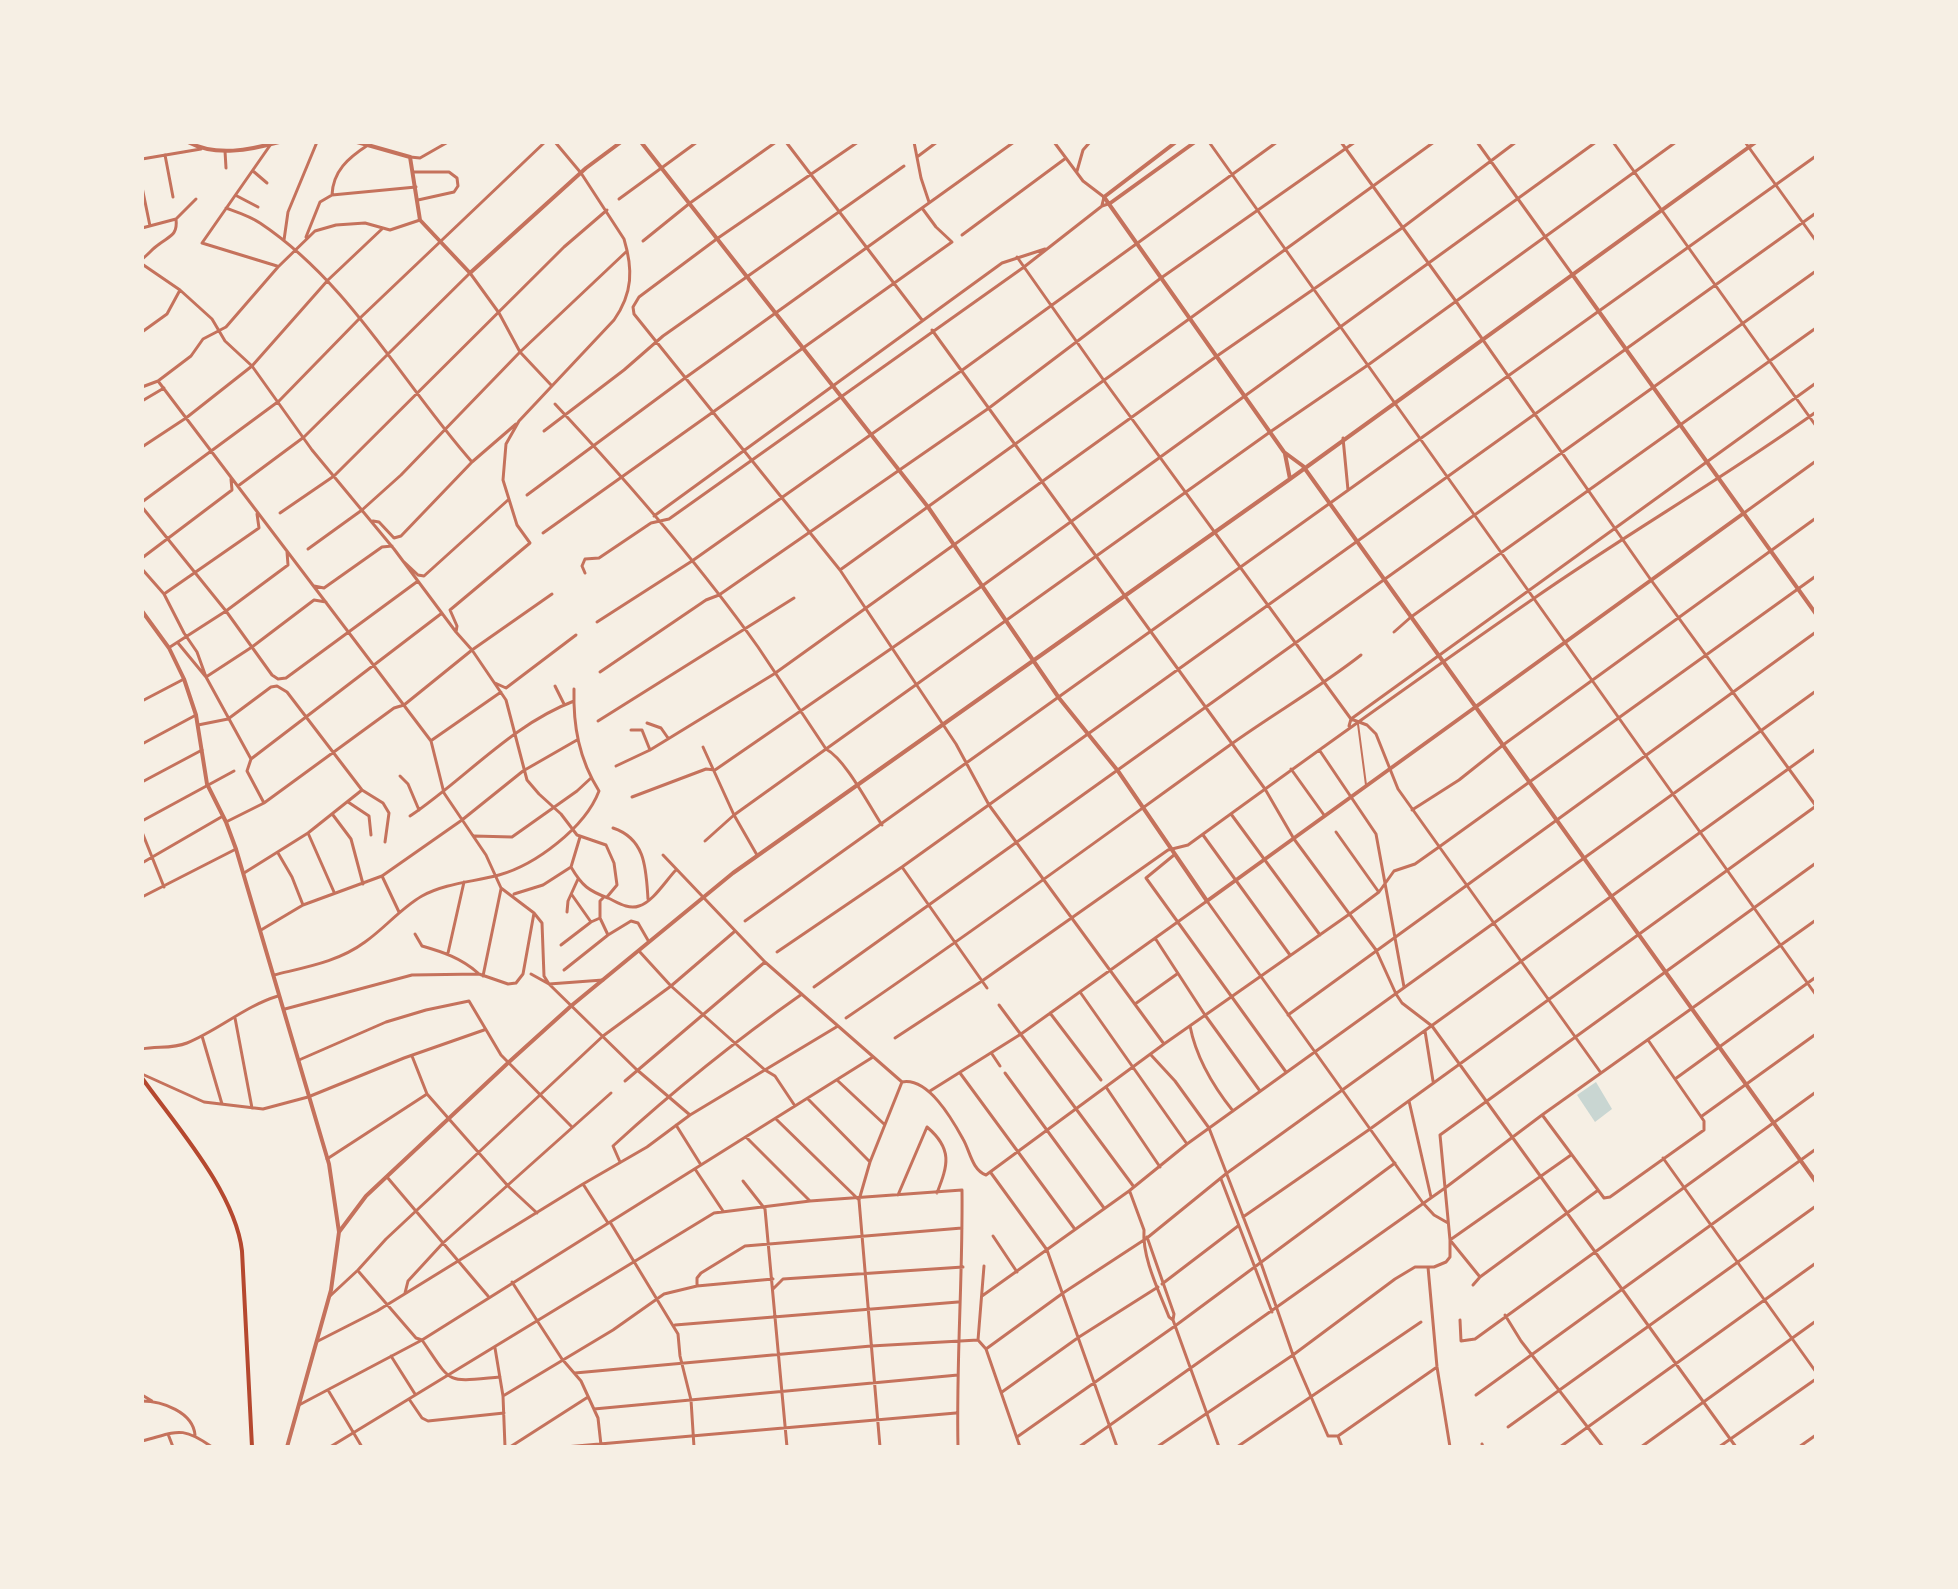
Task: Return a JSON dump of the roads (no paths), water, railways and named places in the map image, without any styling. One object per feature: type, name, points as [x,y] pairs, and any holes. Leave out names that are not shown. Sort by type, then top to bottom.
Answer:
[{"type":"main road","points":[[142,1076],[220,1188],[237,1221],[242,1251],[252,1447]]},
{"type":"street","points":[[188,142],[201,149]]},
{"type":"street","points":[[142,159],[201,149],[225,151],[279,142]]},
{"type":"street","points":[[284,241],[288,212],[317,142]]},
{"type":"street","points":[[357,142],[420,158],[448,142]]},
{"type":"street","points":[[389,151],[391,142]]},
{"type":"street","points":[[418,581],[286,678],[278,679],[142,505],[279,401],[359,319],[545,142]]},
{"type":"street","points":[[372,522],[379,522],[394,538],[401,536],[472,462],[519,421],[584,354],[625,304],[629,293],[624,239],[581,173],[555,142]]},
{"type":"street","points":[[238,486],[304,437],[470,273],[581,173],[621,142]]},
{"type":"street","points":[[641,142],[900,469],[1059,698],[1118,771],[1423,1203],[1434,1215],[1448,1223]]},
{"type":"street","points":[[619,199],[697,142]]},
{"type":"street","points":[[643,241],[690,203],[776,142]]},
{"type":"street","points":[[786,142],[922,320]]},
{"type":"street","points":[[858,142],[718,238],[639,297],[633,307],[634,314],[840,570],[944,723],[989,805],[1164,1044]]},
{"type":"street","points":[[914,142],[929,202]]},
{"type":"street","points":[[917,157],[937,142]]},
{"type":"street","points":[[527,495],[1014,142]]},
{"type":"street","points":[[1054,142],[1076,173],[1104,197],[1284,452],[1303,466],[1816,1182]]},
{"type":"street","points":[[1076,173],[1083,150],[1090,142]]},
{"type":"street","points":[[1102,206],[1104,197],[1176,142]]},
{"type":"street","points":[[651,523],[660,523],[753,460],[1195,142]]},
{"type":"street","points":[[1209,142],[1816,995]]},
{"type":"street","points":[[597,622],[692,561],[1277,142]]},
{"type":"street","points":[[1243,1217],[1370,1129],[1816,806],[1651,580],[1341,142]]},
{"type":"street","points":[[600,672],[706,600],[719,595],[989,408],[1161,278],[1355,142]]},
{"type":"street","points":[[840,570],[1434,142]]},
{"type":"street","points":[[1477,142],[1816,614]]},
{"type":"street","points":[[616,766],[650,750],[774,674],[1217,356],[1402,228],[1516,142]]},
{"type":"street","points":[[632,797],[706,769],[715,770],[982,586],[1596,142]]},
{"type":"street","points":[[1613,142],[1816,426]]},
{"type":"street","points":[[705,841],[734,815],[1368,365],[1676,142]]},
{"type":"street","points":[[339,1232],[366,1196],[571,1006],[757,855],[1290,479],[1303,466],[1661,210],[1747,144],[1756,142]]},
{"type":"street","points":[[271,144],[202,243],[278,267]]},
{"type":"street","points":[[332,195],[333,182],[339,171],[350,157],[368,144]]},
{"type":"street","points":[[1747,144],[1816,241]]},
{"type":"street","points":[[225,151],[226,168]]},
{"type":"street","points":[[165,155],[173,197]]},
{"type":"street","points":[[745,921],[1816,156]]},
{"type":"street","points":[[410,157],[420,220],[470,273],[499,313],[520,352],[552,386]]},
{"type":"street","points":[[962,235],[1066,158]]},
{"type":"street","points":[[544,431],[657,342],[838,210],[904,166]]},
{"type":"street","points":[[253,171],[267,183]]},
{"type":"street","points":[[413,172],[449,172],[457,178],[458,186],[454,192],[418,200]]},
{"type":"street","points":[[142,187],[150,226]]},
{"type":"street","points":[[305,241],[320,202],[332,195],[416,187]]},
{"type":"street","points":[[236,195],[258,207]]},
{"type":"street","points":[[142,228],[176,219],[196,199]]},
{"type":"street","points":[[226,208],[257,221],[328,280],[388,354],[443,431],[472,462]]},
{"type":"street","points":[[543,533],[952,242],[922,208]]},
{"type":"street","points":[[280,513],[334,476],[564,247],[607,210]]},
{"type":"street","points":[[777,952],[902,867],[1816,213]]},
{"type":"street","points":[[176,219],[177,229],[173,236],[160,242],[142,262],[201,307],[225,341],[252,366],[495,683],[515,735],[523,771],[539,794],[580,837],[603,843],[610,852],[617,885],[600,901],[600,918],[608,935]]},
{"type":"street","points":[[142,387],[158,381],[191,356],[203,339],[232,321],[278,267],[315,231],[336,225],[365,223],[397,229],[420,220]]},
{"type":"street","points":[[142,447],[186,418],[252,366],[328,280],[383,228]]},
{"type":"street","points":[[585,573],[582,566],[585,559],[604,556],[651,523],[654,516],[833,383],[1002,263],[1047,249]]},
{"type":"street","points":[[308,549],[362,510],[401,475],[520,352],[627,251]]},
{"type":"street","points":[[1017,257],[1131,419],[1327,682],[1351,719],[1367,725],[1376,734],[1398,789],[1601,1073]]},
{"type":"street","points":[[814,987],[1816,271]]},
{"type":"street","points":[[142,332],[167,314],[180,290]]},
{"type":"street","points":[[625,304],[633,307]]},
{"type":"street","points":[[1394,632],[1816,328]]},
{"type":"street","points":[[932,330],[1265,789],[1294,839],[1376,950],[1402,1003],[1432,1026],[1736,1447]]},
{"type":"street","points":[[158,381],[431,741],[444,793],[497,875],[501,888],[481,975]]},
{"type":"street","points":[[1349,726],[1351,719],[1816,383]]},
{"type":"street","points":[[142,401],[164,388]]},
{"type":"street","points":[[555,404],[719,595],[826,749],[834,753],[882,825]]},
{"type":"street","points":[[1286,1072],[1146,878],[1175,851],[1203,835],[1349,726],[1534,598],[1719,479],[1816,412]]},
{"type":"street","points":[[456,632],[457,626],[450,610],[530,543],[517,525],[503,480],[506,444],[519,421]]},
{"type":"street","points":[[1343,438],[1348,490]]},
{"type":"street","points":[[1284,452],[1290,479]]},
{"type":"street","points":[[930,1091],[1021,1034],[1816,461]]},
{"type":"street","points":[[142,558],[232,490],[230,476]]},
{"type":"street","points":[[422,577],[508,500]]},
{"type":"street","points":[[164,594],[259,528],[260,521],[254,507]]},
{"type":"street","points":[[1412,810],[1459,780],[1816,518]]},
{"type":"street","points":[[313,585],[324,588],[384,545],[392,546]]},
{"type":"street","points":[[169,648],[189,637],[288,565],[285,549]]},
{"type":"street","points":[[402,560],[422,577],[427,592]]},
{"type":"street","points":[[142,569],[164,594],[189,637],[206,677]]},
{"type":"street","points":[[663,855],[765,962],[902,1082],[914,1082],[930,1091],[962,1137],[978,1170],[986,1175],[1164,1044],[1351,913],[1379,892],[1394,871],[1415,864],[1816,576]]},
{"type":"street","points":[[226,822],[264,803],[394,708],[404,705],[472,650],[552,594]]},
{"type":"street","points":[[598,721],[794,598]]},
{"type":"street","points":[[206,677],[314,600],[326,602]]},
{"type":"street","points":[[264,803],[247,771],[251,759],[442,612]]},
{"type":"street","points":[[143,613],[169,648],[184,679],[196,715],[207,784],[226,822],[244,873],[327,1159],[339,1232],[330,1296],[287,1447]]},
{"type":"street","points":[[1288,1015],[1816,632]]},
{"type":"street","points":[[495,683],[506,688],[576,635]]},
{"type":"street","points":[[178,643],[206,677],[251,759]]},
{"type":"street","points":[[846,1018],[955,945],[1232,743],[1327,682],[1361,655]]},
{"type":"street","points":[[142,701],[184,679]]},
{"type":"street","points":[[198,725],[228,719],[271,687],[277,686],[287,692],[362,790],[383,803],[389,813],[385,842]]},
{"type":"street","points":[[555,686],[564,705]]},
{"type":"street","points":[[272,976],[323,963],[349,952],[431,892],[497,875],[530,862],[572,829],[599,791],[577,740],[574,689]]},
{"type":"street","points":[[982,1296],[1129,1191],[1187,1144],[1286,1072],[1816,691]]},
{"type":"street","points":[[431,741],[501,692]]},
{"type":"street","points":[[410,816],[444,793],[515,735],[574,701]]},
{"type":"street","points":[[142,744],[196,715]]},
{"type":"street","points":[[1358,722],[1367,786]]},
{"type":"street","points":[[647,723],[661,728],[668,738]]},
{"type":"street","points":[[631,730],[642,730],[650,750]]},
{"type":"street","points":[[261,930],[303,905],[382,876],[462,820],[523,771],[577,740]]},
{"type":"street","points":[[703,747],[734,815],[757,855]]},
{"type":"street","points":[[142,782],[203,749]]},
{"type":"street","points":[[986,1349],[1063,1293],[1145,1240],[1227,1173],[1816,749]]},
{"type":"street","points":[[1319,750],[1376,834],[1404,987]]},
{"type":"street","points":[[1291,769],[1324,816]]},
{"type":"street","points":[[142,821],[234,771]]},
{"type":"street","points":[[400,776],[408,784],[419,810]]},
{"type":"street","points":[[473,836],[512,837],[591,778]]},
{"type":"street","points":[[244,873],[308,833],[362,790]]},
{"type":"street","points":[[348,802],[369,816],[371,835]]},
{"type":"street","points":[[1231,814],[1320,935]]},
{"type":"street","points":[[333,815],[351,839],[364,884]]},
{"type":"street","points":[[142,863],[223,816]]},
{"type":"street","points":[[613,828],[631,836],[642,850],[648,899]]},
{"type":"street","points":[[142,832],[164,887]]},
{"type":"street","points":[[1336,832],[1379,892]]},
{"type":"street","points":[[308,833],[335,893]]},
{"type":"street","points":[[1203,835],[1290,955]]},
{"type":"street","points":[[512,895],[543,885],[571,867],[580,837]]},
{"type":"street","points":[[142,897],[236,849]]},
{"type":"street","points":[[895,1038],[1168,850],[1175,851]]},
{"type":"street","points":[[278,853],[303,905]]},
{"type":"street","points":[[1157,1447],[1293,1355],[1395,1279],[1415,1267],[1446,1262],[1450,1257],[1450,1240],[1440,1135],[1816,863]]},
{"type":"street","points":[[571,867],[578,879],[605,898],[633,907],[648,899],[676,870]]},
{"type":"street","points":[[902,867],[987,988]]},
{"type":"street","points":[[382,876],[399,913]]},
{"type":"street","points":[[567,912],[578,879]]},
{"type":"street","points":[[448,954],[464,882]]},
{"type":"street","points":[[501,888],[534,913],[542,923],[544,976],[549,984],[636,1069],[690,1115]]},
{"type":"street","points":[[572,894],[591,922]]},
{"type":"street","points":[[282,1009],[412,975],[481,975],[516,983],[523,974],[534,913]]},
{"type":"street","points":[[561,945],[600,918]]},
{"type":"street","points":[[1079,1447],[1272,1312],[1816,920]]},
{"type":"street","points":[[564,970],[608,935],[635,921],[649,942]]},
{"type":"street","points":[[330,1296],[415,1211],[603,1036],[671,986],[734,932]]},
{"type":"street","points":[[415,934],[422,946],[448,954],[481,975]]},
{"type":"street","points":[[1155,938],[1260,1091]]},
{"type":"street","points":[[639,951],[671,986],[775,1076],[795,1106]]},
{"type":"street","points":[[625,1081],[765,962]]},
{"type":"street","points":[[531,974],[549,984],[603,980]]},
{"type":"street","points":[[1135,1004],[1177,974]]},
{"type":"street","points":[[1675,1079],[1816,977]]},
{"type":"street","points":[[1080,992],[1187,1144]]},
{"type":"street","points":[[620,1163],[613,1146],[734,1042],[802,994]]},
{"type":"street","points":[[142,1049],[169,1048],[202,1036],[252,1006],[278,996]]},
{"type":"street","points":[[297,1061],[386,1022],[469,1001],[497,1049],[572,1127]]},
{"type":"street","points":[[999,1005],[1134,1187]]},
{"type":"street","points":[[1050,1013],[1101,1080]]},
{"type":"street","points":[[235,1018],[252,1108]]},
{"type":"street","points":[[318,1341],[387,1305],[838,1026]]},
{"type":"street","points":[[1190,1026],[1193,1042],[1208,1074],[1234,1111]]},
{"type":"street","points":[[142,1076],[204,1102],[263,1109],[308,1097],[484,1030]]},
{"type":"street","points":[[1425,1031],[1433,1081]]},
{"type":"street","points":[[1702,1116],[1816,1034]]},
{"type":"street","points":[[202,1036],[222,1104]]},
{"type":"street","points":[[1542,1115],[1597,1191],[1604,1198],[1610,1197],[1704,1130],[1706,1123],[1648,1040]]},
{"type":"street","points":[[992,1054],[1000,1066]]},
{"type":"street","points":[[1151,1055],[1175,1081],[1209,1128],[1293,1355],[1328,1436],[1338,1436],[1437,1367]]},
{"type":"street","points":[[412,1056],[427,1094],[508,1186],[537,1213]]},
{"type":"street","points":[[299,1405],[422,1340],[873,1057]]},
{"type":"street","points":[[960,1073],[1075,1229]]},
{"type":"street","points":[[1005,1073],[1104,1209]]},
{"type":"street","points":[[837,1080],[884,1124]]},
{"type":"street","points":[[880,1447],[859,1200],[870,1162],[902,1082]]},
{"type":"street","points":[[1106,1087],[1160,1167]]},
{"type":"street","points":[[1460,1320],[1460,1338],[1466,1342],[1475,1339],[1816,1092]]},
{"type":"street","points":[[405,1293],[408,1281],[443,1243],[611,1093]]},
{"type":"street","points":[[327,1159],[427,1094]]},
{"type":"street","points":[[807,1098],[870,1162]]},
{"type":"street","points":[[1409,1101],[1431,1197]]},
{"type":"street","points":[[775,1118],[859,1200]]},
{"type":"street","points":[[676,1125],[701,1165]]},
{"type":"street","points":[[898,1197],[927,1127],[940,1141],[947,1166],[937,1193]]},
{"type":"street","points":[[746,1137],[810,1201]]},
{"type":"street","points":[[1476,1395],[1816,1149]]},
{"type":"street","points":[[1450,1240],[1571,1155]]},
{"type":"street","points":[[1663,1158],[1816,1372]]},
{"type":"street","points":[[1017,1437],[1175,1326],[1395,1163]]},
{"type":"street","points":[[695,1169],[723,1211]]},
{"type":"street","points":[[990,1172],[1047,1250],[1117,1447]]},
{"type":"street","points":[[387,1177],[488,1296]]},
{"type":"street","points":[[1221,1179],[1272,1312]]},
{"type":"street","points":[[743,1181],[765,1209],[787,1447]]},
{"type":"street","points":[[583,1184],[655,1300],[675,1325],[691,1400],[694,1447]]},
{"type":"street","points":[[330,1447],[723,1211],[962,1190],[958,1447]]},
{"type":"street","points":[[1129,1191],[1144,1230],[1169,1317],[1173,1320],[1219,1447]]},
{"type":"street","points":[[1473,1285],[1597,1191]]},
{"type":"street","points":[[1508,1427],[1816,1206]]},
{"type":"street","points":[[1001,1392],[1160,1285],[1238,1226]]},
{"type":"street","points":[[697,1286],[701,1273],[737,1250],[769,1243],[962,1228]]},
{"type":"street","points":[[993,1236],[1017,1272]]},
{"type":"street","points":[[1450,1240],[1480,1277]]},
{"type":"street","points":[[1560,1447],[1816,1263]]},
{"type":"street","points":[[984,1266],[978,1340],[986,1349],[1020,1447]]},
{"type":"street","points":[[773,1289],[783,1279],[963,1267]]},
{"type":"street","points":[[1428,1267],[1437,1367],[1449,1447]]},
{"type":"street","points":[[358,1270],[416,1338],[422,1340],[447,1377],[457,1381],[500,1377]]},
{"type":"street","points":[[503,1396],[674,1290],[773,1279]]},
{"type":"street","points":[[512,1282],[562,1359],[575,1373],[594,1409],[601,1446]]},
{"type":"street","points":[[675,1325],[959,1302]]},
{"type":"street","points":[[1505,1315],[1521,1341],[1603,1447]]},
{"type":"street","points":[[1641,1447],[1816,1321]]},
{"type":"street","points":[[1237,1447],[1421,1322]]},
{"type":"street","points":[[575,1373],[633,1369],[682,1361],[978,1340]]},
{"type":"street","points":[[495,1348],[508,1447],[588,1397]]},
{"type":"street","points":[[391,1356],[416,1395]]},
{"type":"street","points":[[594,1409],[958,1375]]},
{"type":"street","points":[[1719,1447],[1816,1379]]},
{"type":"street","points":[[328,1390],[362,1447]]},
{"type":"street","points":[[142,1395],[180,1413],[192,1425],[195,1435]]},
{"type":"street","points":[[409,1399],[422,1418],[428,1421],[504,1413]]},
{"type":"street","points":[[142,1401],[152,1401]]},
{"type":"street","points":[[565,1447],[957,1412]]},
{"type":"street","points":[[142,1441],[183,1431],[212,1447]]},
{"type":"street","points":[[168,1434],[173,1447]]},
{"type":"street","points":[[1799,1447],[1816,1435]]},
{"type":"street","points":[[1338,1436],[1342,1447]]}]
